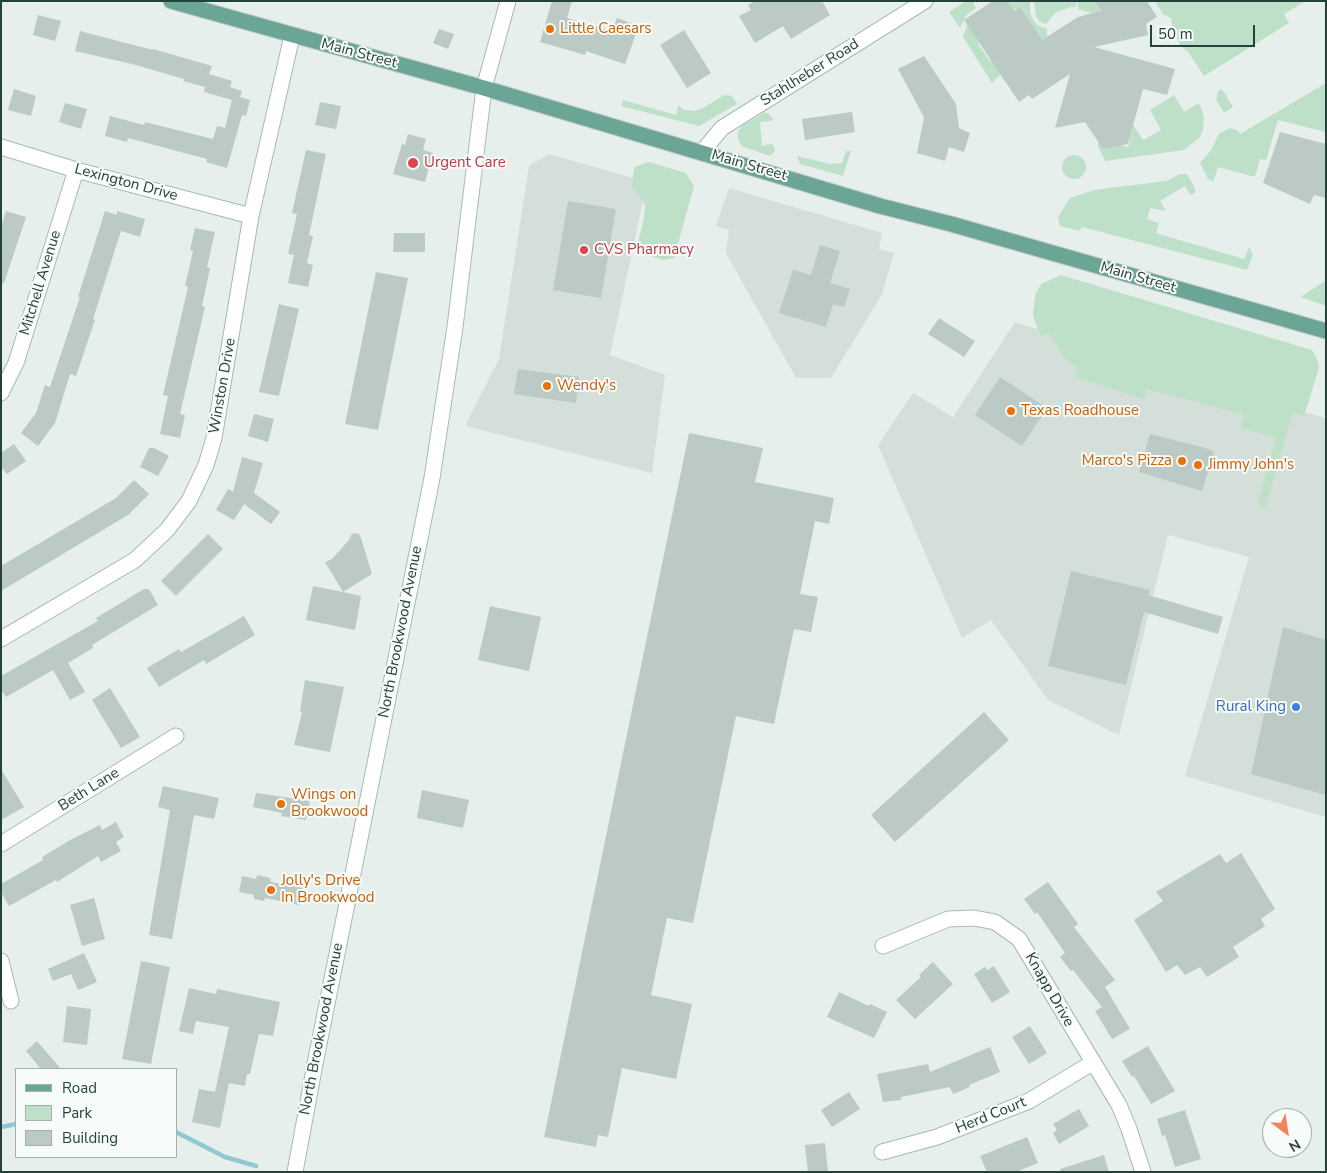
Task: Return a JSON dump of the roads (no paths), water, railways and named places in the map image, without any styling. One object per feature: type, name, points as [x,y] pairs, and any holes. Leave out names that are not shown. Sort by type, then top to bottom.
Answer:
[{"type":"main road","name":"Main Street","points":[[171,1],[484,88],[880,206],[951,224],[1326,331]]},
{"type":"street","name":"North Brookwood Avenue","points":[[295,1172],[432,478],[455,327],[484,88],[508,1]]},
{"type":"street","name":"Stahlheber Road","points":[[702,152],[722,128],[925,1]]},
{"type":"street","name":"Winston Drive","points":[[1,639],[134,560],[167,530],[189,501],[206,466],[214,438],[251,216],[292,36]]},
{"type":"street","name":"Lexington Drive","points":[[1,147],[76,170],[251,216]]},
{"type":"street","name":"Mitchell Avenue","points":[[1,393],[16,363],[76,170]]},
{"type":"street","name":"Beth Lane","points":[[1,844],[176,736]]},
{"type":"street","name":"Knapp Drive","points":[[883,946],[948,919],[974,918],[995,922],[1019,939],[1118,1105],[1129,1130],[1143,1172]]},
{"type":"street","points":[[1,962],[11,1001]]},
{"type":"street","name":"Herd Court","points":[[882,1152],[937,1137],[1029,1101],[1092,1063]]},
{"type":"waterway","points":[[1,1127],[15,1124]]},
{"type":"waterway","points":[[178,1133],[225,1157],[256,1166]]},
{"type":"place","name":"Little Caesars","points":[[550,29]]},
{"type":"place","name":"Urgent Care","points":[[413,163]]},
{"type":"place","name":"CVS Pharmacy","points":[[584,250]]},
{"type":"place","name":"Wendy's","points":[[547,386]]},
{"type":"place","name":"Texas Roadhouse","points":[[1011,411]]},
{"type":"place","name":"Marco's Pizza","points":[[1182,461]]},
{"type":"place","name":"Jimmy John's","points":[[1198,465]]},
{"type":"place","name":"Rural King","points":[[1296,707]]},
{"type":"place","name":"Wings on Brookwood","points":[[281,804]]},
{"type":"place","name":"Jolly's Drive In Brookwood","points":[[271,890]]}]
